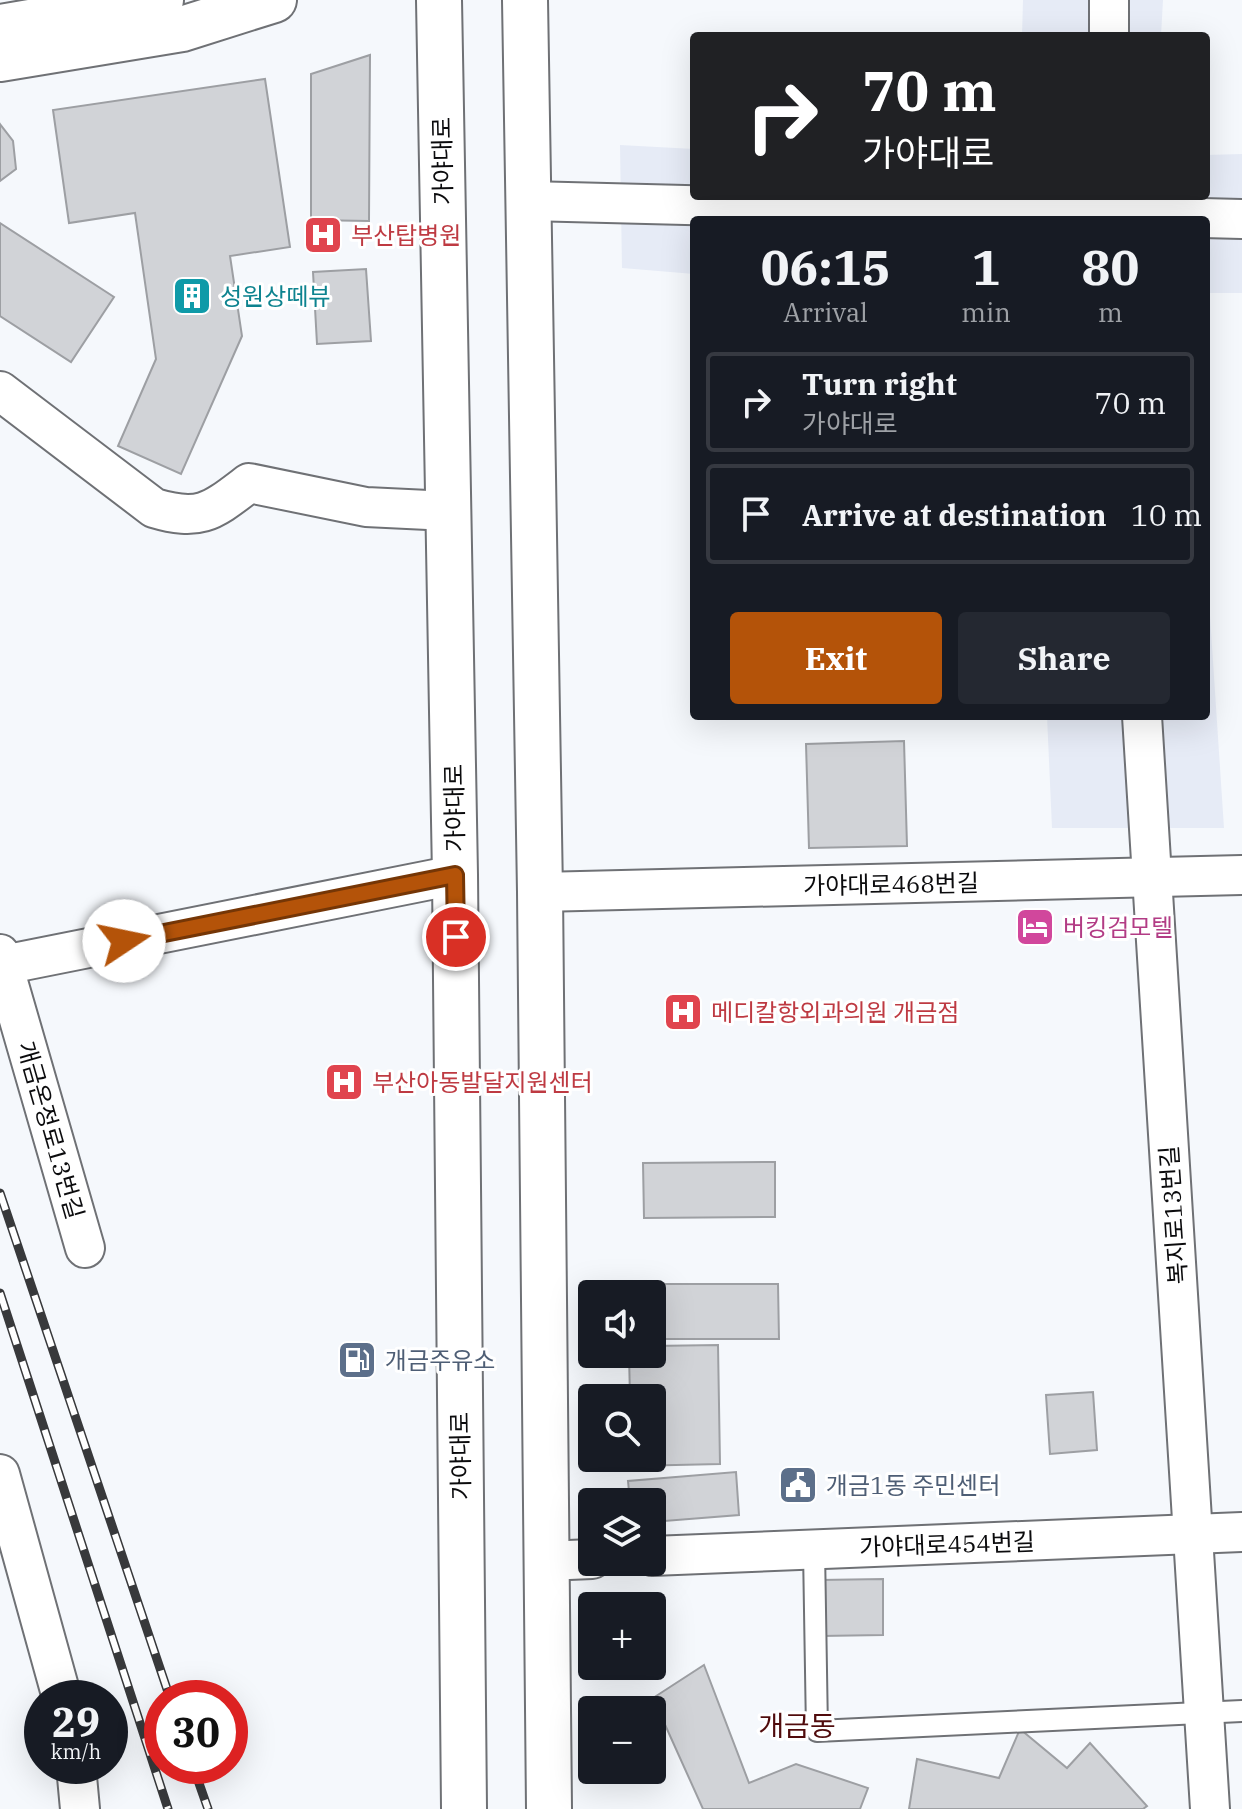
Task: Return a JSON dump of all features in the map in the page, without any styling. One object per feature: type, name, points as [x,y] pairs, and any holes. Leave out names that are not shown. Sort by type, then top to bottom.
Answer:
[{"type":"main road","points":[[0,59],[182,29],[274,0]]},
{"type":"main road","name":"가야대로","points":[[439,0],[455,875],[464,1809]]},
{"type":"main road","points":[[525,0],[540,892],[549,1809]]},
{"type":"main road","points":[[0,27],[149,2]]},
{"type":"street","points":[[1109,0],[1109,32]]},
{"type":"street","points":[[528,201],[1108,210],[1197,216]]},
{"type":"street","points":[[1210,217],[1242,219]]},
{"type":"street","points":[[0,391],[154,508],[182,516],[214,510],[249,483],[366,507],[449,511]]},
{"type":"street","name":"복지로13번길","points":[[1142,720],[1210,1809]]},
{"type":"street","name":"개금온정로13번길","points":[[85,1248],[2,959],[455,875]]},
{"type":"street","name":"가야대로468번길","points":[[540,892],[1242,875]]},
{"type":"street","points":[[0,1474],[57,1680]]},
{"type":"street","name":"가야대로454번길","points":[[666,1555],[1242,1532]]},
{"type":"street","points":[[545,1561],[578,1560]]},
{"type":"street","points":[[78,1784],[80,1809]]},
{"type":"lane","points":[[814,1550],[817,1731],[1242,1711]]},
{"type":"shaded area","points":[[1023,0],[1163,0],[1161,32],[1022,32]]},
{"type":"shaded area","points":[[620,145],[690,149],[690,200],[1210,200],[1210,155],[1242,154],[1242,293],[1210,293],[1210,216],[690,216],[690,274],[622,268]]},
{"type":"shaded area","points":[[1210,616],[1224,828],[1052,828],[1047,720],[1210,720]]},
{"type":"building","points":[[370,55],[369,221],[311,220],[311,74]]},
{"type":"building","name":"성원상떼뷰","points":[[265,79],[290,247],[230,256],[242,336],[181,474],[118,446],[156,359],[135,213],[69,223],[53,110]]},
{"type":"building","points":[[0,124],[13,141],[16,169],[0,181]]},
{"type":"building","points":[[0,223],[114,297],[71,362],[0,316]]},
{"type":"building","points":[[366,269],[371,341],[317,344],[313,272]]},
{"type":"building","points":[[904,741],[907,846],[809,848],[806,744]]},
{"type":"building","points":[[775,1162],[775,1217],[644,1218],[643,1163]]},
{"type":"building","points":[[666,1284],[778,1284],[779,1339],[666,1339]]},
{"type":"building","points":[[718,1345],[720,1464],[666,1465],[666,1384],[630,1384],[629,1368],[666,1368],[666,1346]]},
{"type":"building","points":[[1093,1392],[1097,1450],[1050,1454],[1046,1395]]},
{"type":"building","points":[[736,1472],[739,1515],[666,1521],[666,1488],[629,1488],[628,1481]]},
{"type":"building","points":[[883,1579],[883,1635],[821,1636],[820,1580]]},
{"type":"building","points":[[704,1665],[749,1783],[796,1764],[868,1788],[860,1809],[703,1809],[666,1727],[666,1696],[656,1696]]},
{"type":"building","points":[[1020,1729],[1067,1768],[1090,1743],[1147,1806],[1143,1809],[909,1809],[917,1759],[999,1778]]},
{"type":"railway","points":[[0,1193],[164,1680]]},
{"type":"railway","points":[[0,1293],[168,1809]]},
{"type":"railway","points":[[199,1784],[208,1809]]},
{"type":"place","name":"부산탑병원","points":[[323,235]]},
{"type":"place","name":"성원상떼뷰","points":[[192,296]]},
{"type":"place","name":"버킹검모텔","points":[[1035,927]]},
{"type":"place","name":"메디칼항외과의원 개금점","points":[[683,1012]]},
{"type":"place","name":"부산아동발달지원센터","points":[[344,1082]]},
{"type":"place","name":"개금주유소","points":[[357,1360]]},
{"type":"place","name":"개금1동 주민센터","points":[[798,1485]]},
{"type":"district","name":"개금동","points":[[797,1725]]},
{"type":"route","points":[[124,941],[455,875],[456,937]]}]
